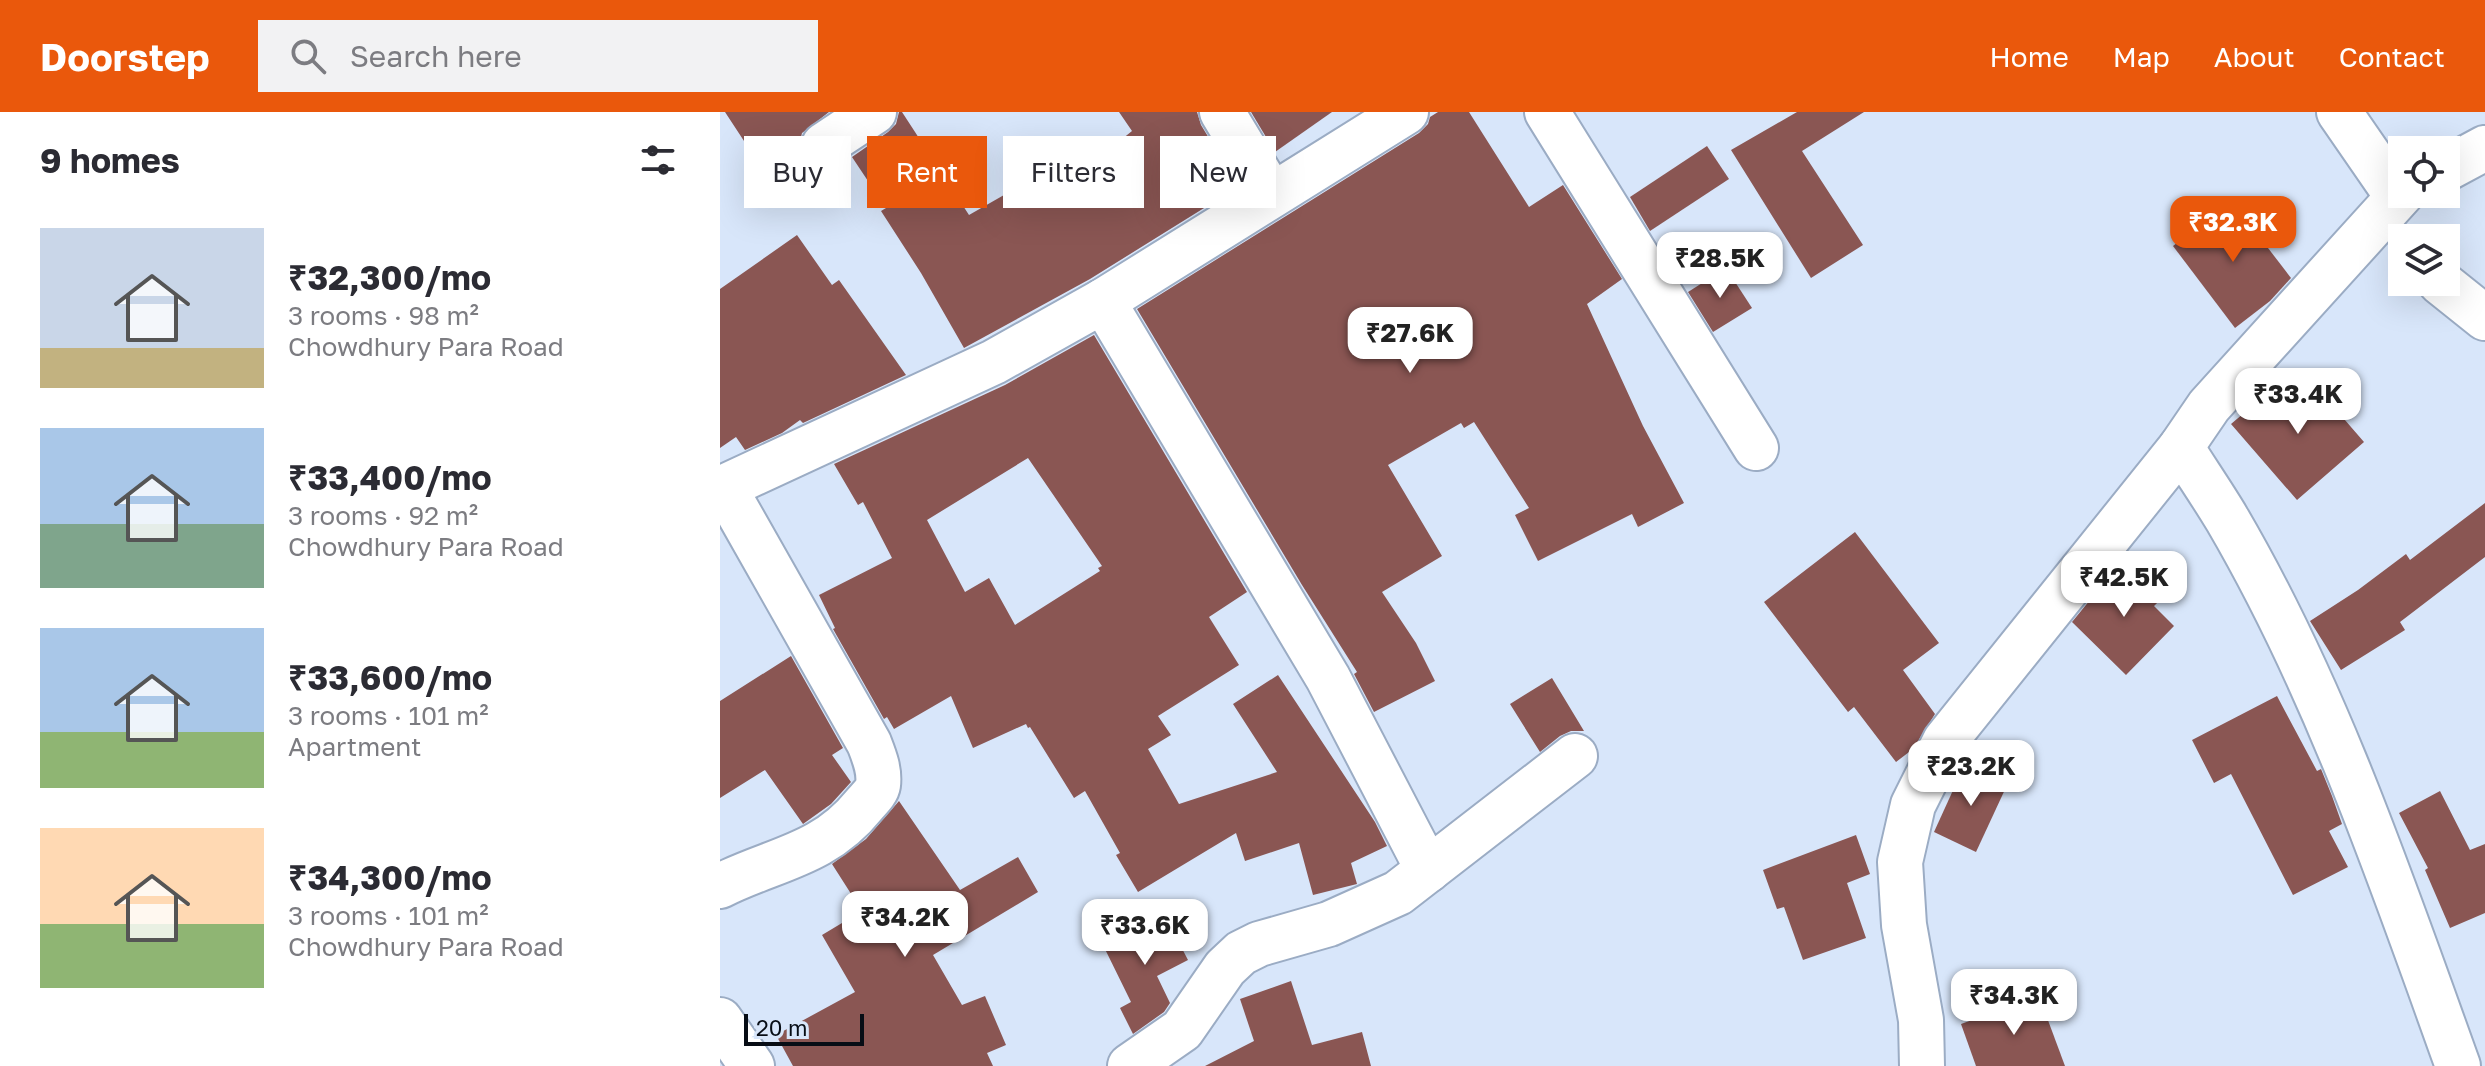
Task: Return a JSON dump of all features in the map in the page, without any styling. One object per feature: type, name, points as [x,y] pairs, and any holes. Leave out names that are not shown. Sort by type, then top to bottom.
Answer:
[{"type":"street","points":[[838,136],[874,112]]},
{"type":"street","points":[[1222,112],[1236,136]]},
{"type":"street","points":[[1276,193],[1406,112]]},
{"type":"street","points":[[1547,112],[1756,448]]},
{"type":"street","points":[[1922,1066],[1921,1020],[1904,925],[1900,862],[1913,805],[1945,741],[2181,447],[2209,406],[2395,212],[2339,112]]},
{"type":"street","points":[[2460,161],[2485,148]]},
{"type":"street","points":[[720,886],[788,860],[817,845],[859,811],[878,788],[878,769],[869,743],[722,488],[994,362],[1103,301],[1251,208]]},
{"type":"street","points":[[2458,296],[2485,318]]},
{"type":"street","points":[[1103,301],[1328,678],[1428,870]]},
{"type":"street","points":[[2181,447],[2227,519],[2277,613],[2337,745],[2388,871],[2458,1066]]},
{"type":"street","points":[[1130,1066],[1182,1030],[1225,968],[1241,953],[1364,910],[1398,893],[1575,756]]},
{"type":"street","points":[[720,1020],[752,1066]]},
{"type":"building","points":[[725,112],[829,112],[801,136],[744,136],[744,141]]},
{"type":"building","points":[[899,112],[902,112],[918,136],[882,136],[896,124]]},
{"type":"building","points":[[1119,112],[1197,112],[1208,136],[1160,136],[1160,208],[1204,208],[1090,279],[964,348],[881,211],[886,208],[964,208],[969,215],[987,208],[987,205],[1003,195],[1003,208],[1144,208],[1144,136],[1126,136],[1132,131]]},
{"type":"building","points":[[1251,112],[1332,112],[1276,151],[1276,136],[1265,136]]},
{"type":"building","points":[[1438,112],[1469,112],[1529,207],[1563,185],[1622,279],[1587,304],[1643,426],[1684,503],[1638,527],[1632,514],[1538,561],[1515,515],[1529,508],[1474,422],[1464,428],[1461,423],[1388,465],[1442,556],[1382,592],[1416,643],[1435,681],[1374,712],[1354,674],[1357,672],[1137,309],[1419,133],[1430,117]]},
{"type":"building","points":[[1797,112],[1864,112],[1802,151],[1863,245],[1811,278],[1731,150]]},
{"type":"building","points":[[1707,146],[1729,179],[1650,231],[1630,197]]},
{"type":"building","points":[[867,147],[867,180],[852,157]]},
{"type":"building","points":[[2232,201],[2291,278],[2270,301],[2235,328],[2173,246]]},
{"type":"building","points":[[797,235],[832,285],[839,280],[906,375],[803,423],[800,420],[782,433],[745,450],[736,437],[720,448],[720,289]]},
{"type":"building","points":[[1726,268],[1752,308],[1713,332],[1688,292]]},
{"type":"building","points":[[1094,335],[1247,592],[1209,617],[1239,665],[1158,716],[1171,735],[1148,749],[1179,804],[1277,772],[1233,704],[1278,675],[1375,822],[1387,846],[1351,863],[1357,884],[1313,895],[1299,843],[1245,861],[1236,833],[1138,892],[1085,791],[1074,798],[1026,724],[973,748],[951,696],[894,729],[887,717],[884,719],[833,629],[819,595],[892,558],[863,502],[858,505],[834,464],[1005,385]],"holes":[[[1028,458],[1102,566],[1098,568],[1100,571],[1015,625],[989,578],[965,592],[927,520]]]},
{"type":"building","points":[[2282,381],[2295,398],[2312,382],[2364,442],[2297,500],[2231,424]]},
{"type":"building","points":[[2485,503],[2485,557],[2400,622],[2405,630],[2341,670],[2310,621],[2406,554],[2410,560]]},
{"type":"building","points":[[1855,532],[1939,643],[1903,670],[1935,714],[1913,749],[1896,762],[1854,707],[1848,712],[1764,602]]},
{"type":"building","points":[[2122,561],[2161,599],[2154,606],[2174,626],[2126,675],[2072,622]]},
{"type":"building","points":[[791,656],[843,748],[832,755],[851,782],[831,804],[803,824],[765,770],[720,798],[720,701]]},
{"type":"building","points":[[1552,678],[1584,731],[1571,731],[1560,736],[1540,752],[1510,704]]},
{"type":"building","points":[[2277,696],[2317,771],[2321,769],[2342,824],[2329,831],[2348,867],[2293,895],[2231,774],[2214,783],[2192,740]]},
{"type":"building","points":[[1965,764],[2008,783],[1976,852],[1934,832]]},
{"type":"building","points":[[2440,791],[2470,850],[2485,844],[2485,913],[2450,928],[2425,870],[2428,868],[2399,813]]},
{"type":"building","points":[[899,801],[960,890],[1018,857],[1038,892],[933,955],[962,1005],[985,996],[1006,1045],[987,1053],[993,1066],[793,1066],[776,1035],[855,992],[822,935],[862,911],[832,864],[866,839]]},
{"type":"building","points":[[1856,835],[1870,874],[1847,883],[1866,938],[1803,960],[1784,907],[1777,909],[1763,870]]},
{"type":"building","points":[[1163,912],[1188,960],[1157,976],[1170,1003],[1164,1012],[1133,1034],[1120,1008],[1131,1002],[1102,943]]},
{"type":"building","points":[[1291,981],[1312,1045],[1362,1032],[1371,1066],[1205,1066],[1254,1041],[1240,999]]},
{"type":"building","points":[[2039,996],[2065,1066],[1976,1066],[1961,1024]]}]
